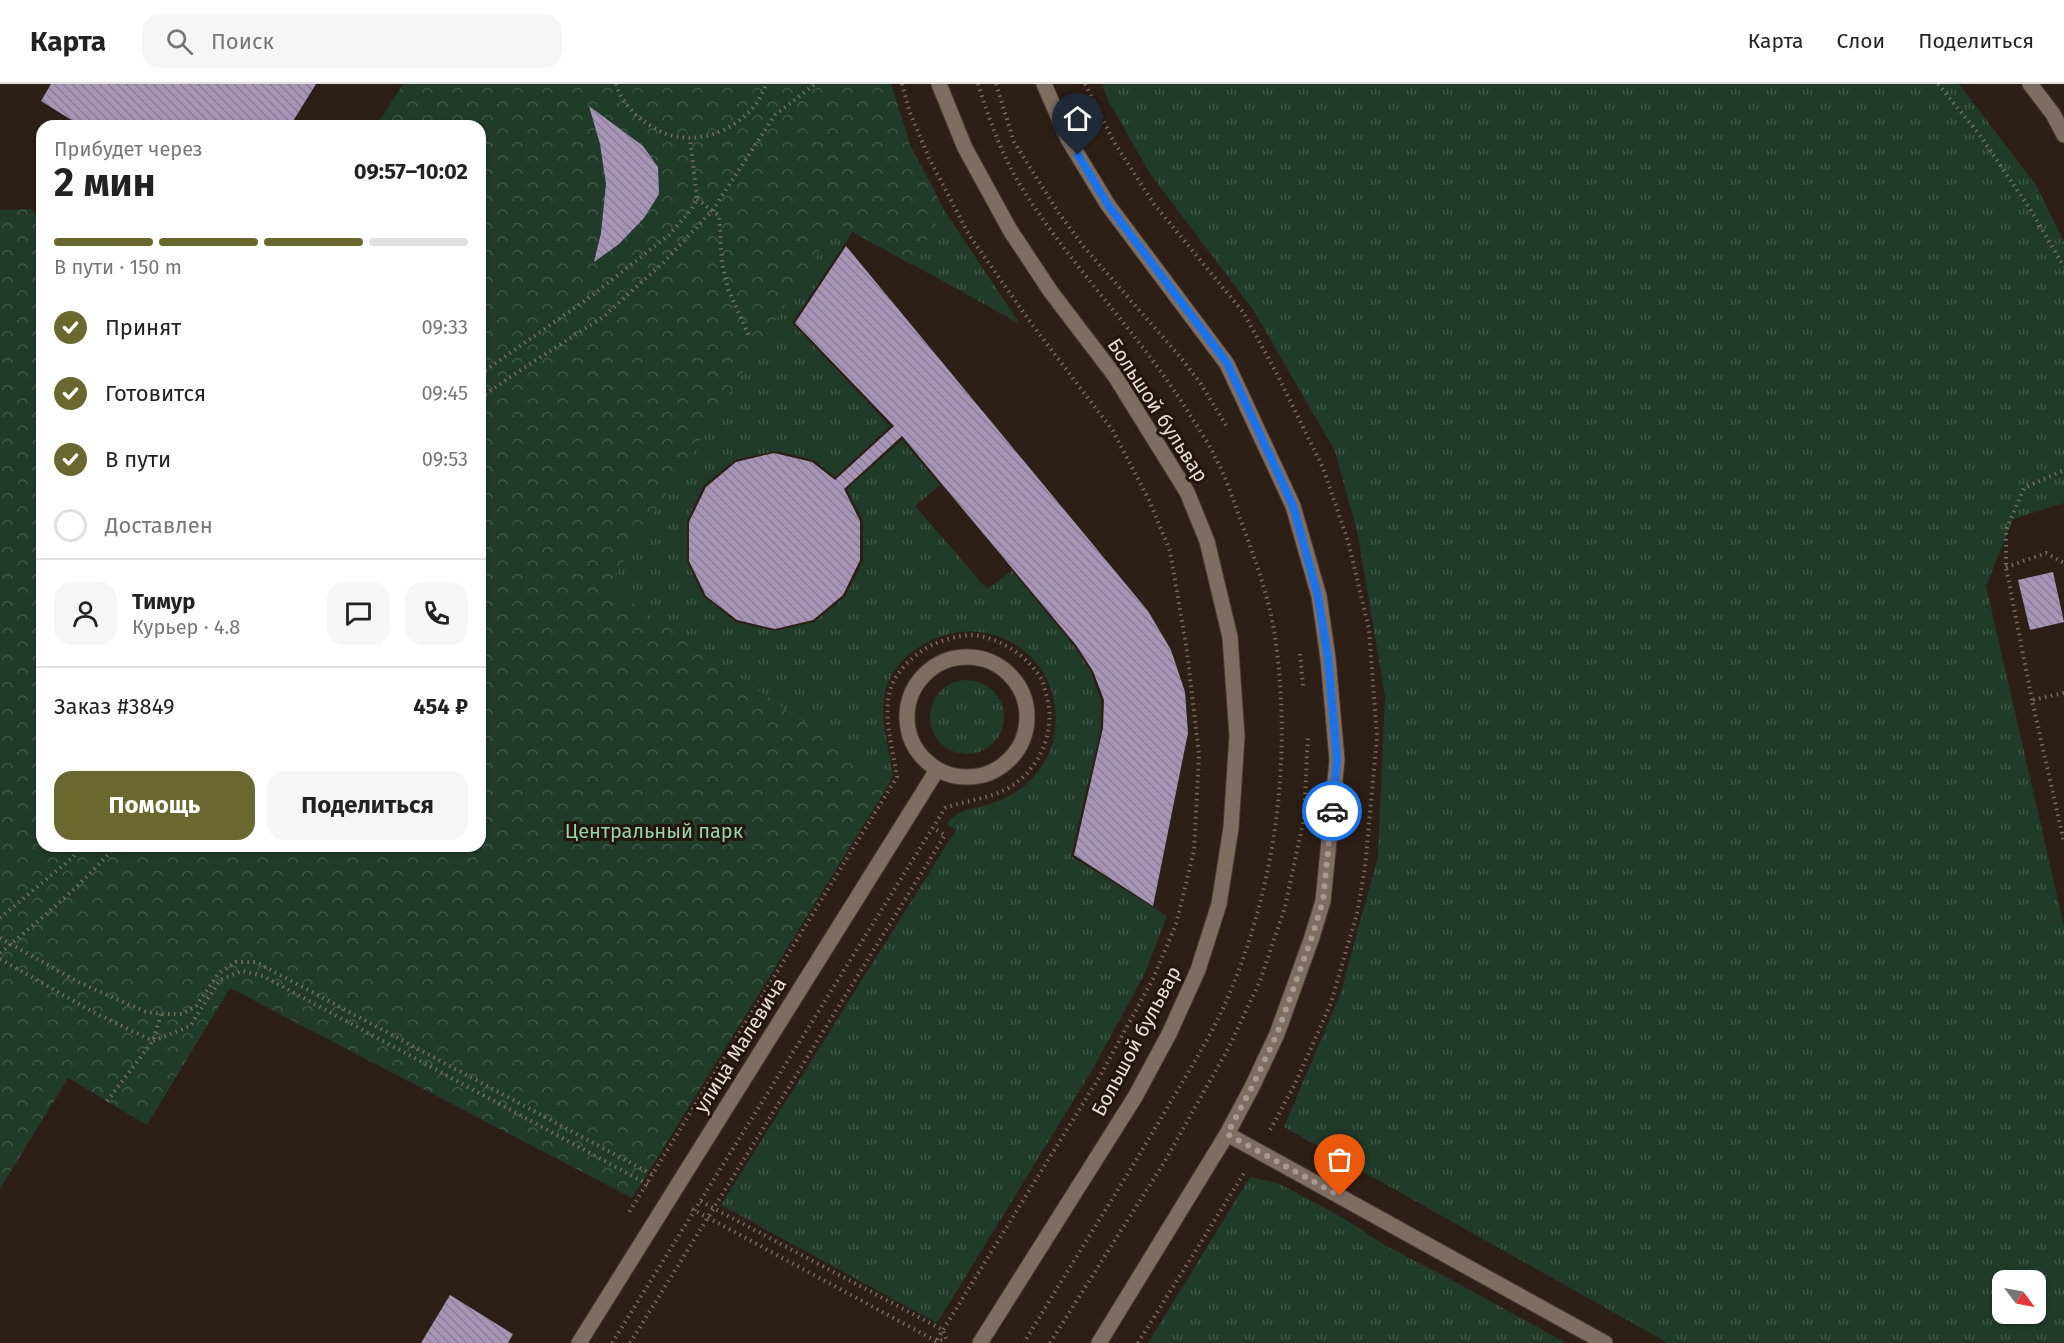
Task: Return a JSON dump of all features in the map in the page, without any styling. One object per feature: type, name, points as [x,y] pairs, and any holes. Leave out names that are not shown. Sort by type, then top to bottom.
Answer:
[{"type":"street","name":"Большой бульвар","points":[[939,84],[965,148],[1010,230],[1052,292],[1115,376],[1187,492],[1207,541],[1230,637],[1237,736],[1232,828],[1218,904],[1198,970],[1168,1035],[1135,1097],[980,1343]]},
{"type":"street","points":[[1044,84],[1068,139],[1108,205],[1227,363],[1293,506],[1318,596],[1328,658],[1337,760],[1323,901],[1277,1034],[1227,1134],[1099,1343]]},
{"type":"street","points":[[2030,84],[2053,114],[2064,135]]},
{"type":"street","points":[[974,656],[997,664],[1014,679],[1026,700],[1027,724],[1020,747],[1004,765],[983,776],[959,777],[937,770],[918,755],[908,733],[906,709],[913,687],[929,669],[950,658],[974,656]]},
{"type":"street","name":"улица Малевича","points":[[579,1343],[937,770]]},
{"type":"street","points":[[1227,1134],[1605,1343]]},
{"type":"path","points":[[616,84],[635,115],[660,132],[690,138],[715,134],[738,122],[756,104],[766,84]]},
{"type":"path","points":[[486,394],[603,317],[665,261],[712,211],[775,115],[815,84]]},
{"type":"path","points":[[902,84],[909,110],[929,158],[969,235],[1031,323],[1113,431],[1149,500],[1170,551],[1187,651],[1199,755],[1194,851],[1176,924],[1153,979],[1100,1076],[936,1342]]},
{"type":"path","points":[[978,84],[990,122],[1020,185],[1053,233],[1162,373],[1216,458],[1252,551],[1264,589],[1274,631],[1280,698],[1282,757],[1278,811],[1268,873],[1228,998],[1133,1167],[1024,1343]]},
{"type":"path","points":[[996,84],[1014,142],[1058,212],[1084,247],[1181,358],[1201,384],[1231,434]]},
{"type":"path","points":[[1938,84],[1979,134],[2030,209],[2064,267]]},
{"type":"path","points":[[486,370],[551,326],[669,235],[691,210],[698,199],[690,138]]},
{"type":"path","points":[[698,199],[719,216],[722,263],[728,289],[750,338]]},
{"type":"path","points":[[2064,470],[2024,488],[2006,530],[2006,567],[2032,700],[2064,842]]},
{"type":"path","points":[[2006,567],[2046,554],[2064,563]]},
{"type":"path","points":[[1300,651],[1303,686]]},
{"type":"path","points":[[2032,700],[2064,693]]},
{"type":"path","points":[[1050,1343],[1164,1161],[1229,1047],[1260,981],[1285,907],[1304,818],[1308,734]]},
{"type":"path","points":[[612,1343],[934,828]]},
{"type":"path","points":[[630,1343],[945,835]]},
{"type":"path","points":[[0,918],[76,852]]},
{"type":"path","points":[[0,953],[110,852]]},
{"type":"path","points":[[1138,1343],[1258,1151],[1295,1084],[1331,1003],[1357,912],[1365,868]]},
{"type":"path","points":[[0,938],[78,982],[146,1012],[161,1014],[182,1014],[196,1006],[219,973],[236,962],[256,962],[673,1192],[694,1210],[936,1342],[946,1339],[943,1330],[715,1208],[673,1192],[263,976],[242,971],[220,980],[190,1026],[153,1041],[93,1012],[0,959]]},
{"type":"path","points":[[107,1101],[153,1041],[161,1014]]},
{"type":"green space","name":"Центральный парк","points":[[403,84],[891,84],[910,145],[944,210],[912,265],[837,223],[608,586],[890,782],[632,1198],[230,988],[147,1125],[68,1078],[0,1189],[0,210],[30,209],[36,214],[36,852],[486,852],[486,120],[380,120]]},
{"type":"green space","points":[[891,84],[910,145],[944,210],[1020,324],[853,231],[792,323],[890,426],[835,477],[814,460],[775,451],[735,460],[704,485],[687,521],[687,561],[704,597],[736,622],[775,631],[814,622],[845,597],[863,561],[863,521],[847,489],[902,440],[940,485],[915,506],[987,589],[1012,571],[1074,646],[1091,672],[1101,701],[1101,728],[1071,856],[1167,916],[1144,975],[1091,1072],[937,1323],[721,1205],[956,830],[947,824],[960,813],[997,802],[1015,793],[1031,780],[1048,755],[1054,734],[1056,714],[1053,694],[1034,660],[1018,647],[1000,637],[979,632],[948,635],[918,647],[896,669],[888,683],[883,708],[884,727],[893,775],[890,782],[652,1166],[260,958],[468,852],[486,852],[486,407]]},
{"type":"green space","points":[[1102,84],[1959,84],[2036,185],[2064,242],[2064,503],[2013,519],[1986,586],[2064,926],[2064,1343],[1668,1343],[1284,1127],[1340,995],[1378,857],[1385,696],[1358,535],[1335,451],[1254,311],[1151,175],[1109,102]]},
{"type":"green space","points":[[960,680],[974,680],[988,686],[998,696],[1004,710],[1002,731],[988,748],[974,754],[960,754],[946,748],[936,738],[930,724],[930,710],[936,696],[946,686]]},
{"type":"green space","points":[[1250,1177],[1278,1183],[1345,1219],[1386,1246],[1566,1343],[1148,1343]]},
{"type":"building","points":[[51,84],[316,84],[294,120],[71,120],[41,101]]},
{"type":"building","points":[[589,106],[643,146],[658,167],[659,194],[644,218],[619,244],[594,262],[601,233],[606,184],[600,144]]},
{"type":"building","points":[[846,246],[1148,611],[1171,650],[1185,692],[1188,733],[1153,906],[1074,855],[1103,728],[1104,700],[1093,671],[1076,645],[902,436],[844,489],[860,521],[860,560],[843,595],[813,620],[775,629],[737,620],[706,596],[689,561],[689,522],[706,487],[736,462],[774,453],[812,462],[835,480],[894,426],[795,323]]},
{"type":"building","points":[[2053,572],[2064,622],[2030,630],[2018,580]]},
{"type":"building","points":[[450,1295],[513,1334],[508,1343],[421,1343]]},
{"type":"way so far","points":[[1332,811],[1323,901],[1311,940],[1277,1034],[1227,1134],[1340,1196]]},
{"type":"route","points":[[1078,155],[1108,205],[1227,363],[1293,506],[1318,596],[1328,658],[1337,760],[1332,811]]}]
